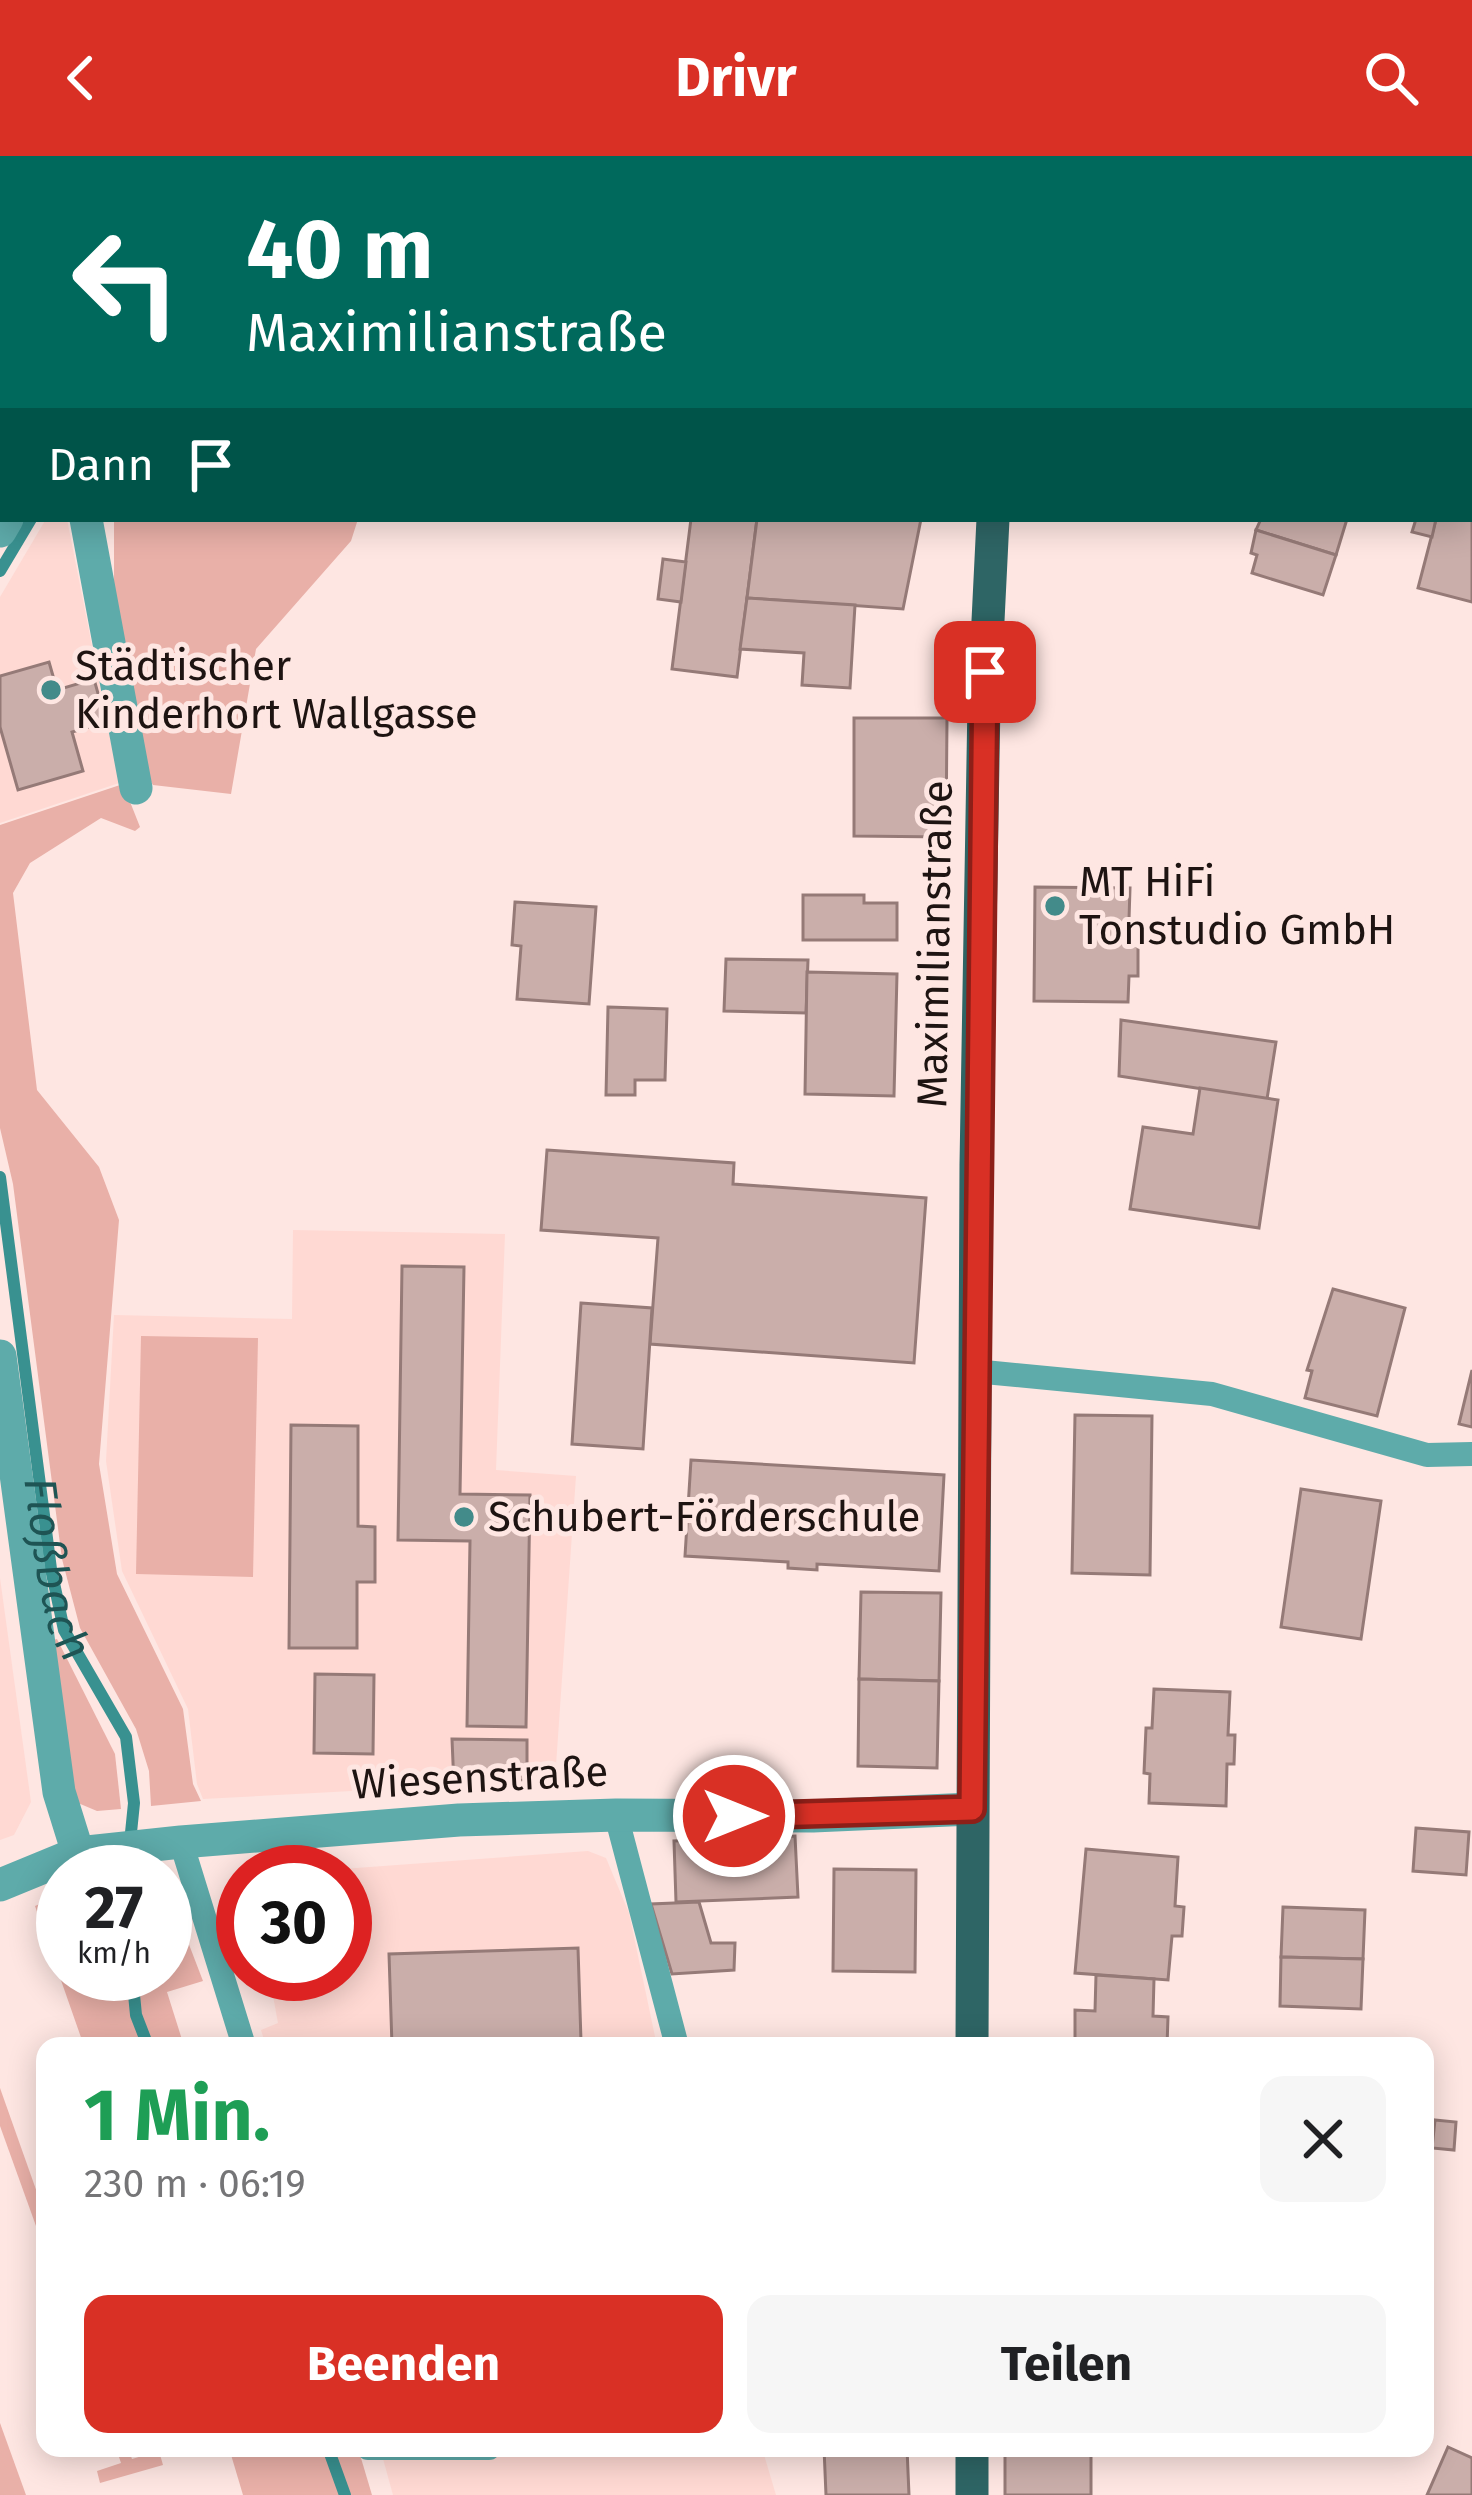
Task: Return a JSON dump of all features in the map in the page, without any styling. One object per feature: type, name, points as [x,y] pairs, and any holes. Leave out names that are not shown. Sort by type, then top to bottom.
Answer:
[{"type":"main road","name":"Maximilianstraße","points":[[972,2037],[974,1372],[984,702],[993,522]]},
{"type":"main road","points":[[971,2495],[972,2457]]},
{"type":"street","points":[[87,522],[136,788]]},
{"type":"street","points":[[0,1356],[59,1792],[76,1845]]},
{"type":"street","name":"Wiesenstraße","points":[[154,1845],[459,1820],[972,1809]]},
{"type":"street","name":"Wiesenstraße","points":[[0,1885],[36,1870]]},
{"type":"lane","points":[[974,1372],[1212,1394],[1427,1455],[1472,1454]]},
{"type":"lane","points":[[616,1815],[675,2037]]},
{"type":"lane","points":[[167,1844],[241,2037]]},
{"type":"shaded area","name":"Städtischer Kinderhort Wallgasse","points":[[44,522],[68,522],[119,783],[0,823],[0,597]]},
{"type":"shaded area","points":[[114,522],[357,522],[351,541],[256,649],[231,794],[153,785],[138,760],[114,592]]},
{"type":"shaded area","points":[[123,784],[140,827],[135,831],[101,818],[30,863],[13,893],[37,1090],[99,1167],[119,1220],[99,1464],[117,1574],[183,1709],[193,1784],[201,1801],[151,1806],[149,1771],[136,1729],[80,1628],[62,1559],[13,1184],[0,1128],[0,825]]},
{"type":"shaded area","points":[[293,1230],[505,1234],[496,1470],[576,1476],[555,1780],[203,1799],[188,1709],[122,1571],[106,1461],[114,1315],[292,1319]]},
{"type":"shaded area","points":[[141,1336],[258,1338],[253,1577],[136,1574]]},
{"type":"shaded area","points":[[0,1578],[31,1802],[14,1835],[0,1840]]},
{"type":"shaded area","points":[[57,1639],[115,1754],[121,1809],[97,1811],[78,1803],[65,1758],[53,1640]]},
{"type":"shaded area","points":[[588,1851],[606,1858],[629,1913],[655,2037],[263,2037],[261,2030],[278,2023],[274,2001],[372,2001],[372,1867]]},
{"type":"shaded area","points":[[192,1952],[203,1981],[192,1984]]},
{"type":"shaded area","points":[[68,2001],[170,2001],[181,2037],[81,2037]]},
{"type":"shaded area","points":[[0,2088],[36,2190],[36,2226],[0,2126]]},
{"type":"shaded area","points":[[0,2423],[26,2495],[0,2495]]},
{"type":"shaded area","points":[[119,2457],[161,2457],[163,2465],[100,2483],[97,2471],[121,2463]]},
{"type":"shaded area","points":[[232,2457],[361,2457],[372,2495],[243,2495]]},
{"type":"shaded area","points":[[382,2457],[765,2457],[776,2495],[393,2495]]},
{"type":"building","points":[[691,522],[757,522],[737,677],[672,669]]},
{"type":"building","points":[[757,522],[920,522],[903,609],[747,598]]},
{"type":"building","points":[[1260,522],[1346,522],[1336,555],[1256,530]]},
{"type":"building","points":[[1415,522],[1435,522],[1432,537],[1412,532]]},
{"type":"building","points":[[1435,522],[1472,522],[1472,602],[1418,588]]},
{"type":"building","points":[[1256,530],[1336,555],[1323,595],[1252,573]]},
{"type":"building","points":[[663,559],[686,562],[681,602],[658,599]]},
{"type":"building","points":[[747,598],[855,605],[850,688],[802,685],[804,653],[740,649]]},
{"type":"building","points":[[49,662],[57,690],[94,679],[106,722],[72,732],[83,771],[18,790],[0,727],[0,676]]},
{"type":"building","points":[[854,718],[947,718],[946,837],[854,836]]},
{"type":"building","points":[[1035,887],[1130,888],[1129,920],[1138,920],[1138,976],[1129,976],[1128,1002],[1034,1001]]},
{"type":"building","points":[[803,895],[864,895],[864,903],[897,903],[897,940],[803,940]]},
{"type":"building","points":[[515,902],[596,907],[589,1004],[517,999],[521,946],[512,945]]},
{"type":"building","points":[[726,959],[808,960],[806,1013],[724,1011]]},
{"type":"building","points":[[807,972],[897,974],[894,1096],[805,1094]]},
{"type":"building","points":[[608,1007],[667,1009],[665,1080],[635,1080],[635,1095],[606,1095]]},
{"type":"building","points":[[1121,1020],[1276,1042],[1267,1099],[1119,1076]]},
{"type":"building","points":[[1200,1088],[1278,1100],[1259,1228],[1130,1209],[1143,1127],[1193,1134]]},
{"type":"building","points":[[547,1150],[734,1163],[733,1184],[926,1198],[914,1363],[650,1344],[658,1238],[541,1230]]},
{"type":"building","name":"Schubert-Förderschule","points":[[402,1266],[464,1267],[460,1494],[530,1495],[526,1727],[467,1726],[470,1541],[398,1540]]},
{"type":"building","points":[[1333,1289],[1405,1308],[1377,1416],[1305,1398],[1312,1371],[1307,1370]]},
{"type":"building","points":[[581,1303],[652,1308],[643,1449],[572,1444]]},
{"type":"building","points":[[1472,1370],[1472,1427],[1459,1424]]},
{"type":"building","points":[[1075,1415],[1152,1416],[1150,1575],[1072,1573]]},
{"type":"building","points":[[291,1425],[358,1426],[358,1526],[375,1527],[375,1582],[357,1582],[357,1648],[289,1648]]},
{"type":"building","points":[[691,1460],[944,1475],[939,1571],[817,1564],[817,1570],[788,1568],[788,1562],[685,1556]]},
{"type":"building","points":[[1301,1489],[1381,1501],[1361,1639],[1281,1627]]},
{"type":"building","points":[[861,1592],[941,1593],[939,1681],[859,1679]]},
{"type":"building","points":[[315,1674],[374,1675],[373,1754],[314,1753]]},
{"type":"building","points":[[859,1679],[939,1681],[937,1768],[858,1766]]},
{"type":"building","points":[[1154,1689],[1230,1692],[1228,1735],[1235,1735],[1234,1764],[1227,1764],[1226,1806],[1149,1803],[1150,1774],[1144,1773]]},
{"type":"building","points":[[452,1739],[527,1740],[527,1780],[454,1786]]},
{"type":"building","points":[[1416,1828],[1469,1832],[1466,1875],[1413,1871]]},
{"type":"building","points":[[795,1836],[798,1897],[676,1902],[674,1841]]},
{"type":"building","points":[[1086,1849],[1178,1857],[1175,1906],[1184,1907],[1182,1936],[1172,1936],[1168,1980],[1075,1973]]},
{"type":"building","points":[[834,1869],[916,1870],[915,1972],[833,1971]]},
{"type":"building","points":[[699,1902],[711,1943],[735,1943],[734,1970],[672,1974],[651,1904]]},
{"type":"building","points":[[1283,1907],[1365,1910],[1363,1959],[1281,1957]]},
{"type":"building","points":[[578,1948],[581,2037],[392,2037],[389,1954]]},
{"type":"building","points":[[1281,1957],[1363,1959],[1361,2009],[1280,2006]]},
{"type":"building","points":[[1096,1975],[1154,1979],[1153,2016],[1168,2017],[1167,2037],[1075,2037],[1075,2010],[1095,2011]]},
{"type":"building","points":[[1435,2120],[1456,2122],[1454,2150],[1434,2148]]},
{"type":"building","points":[[1448,2447],[1472,2458],[1472,2495],[1427,2495]]},
{"type":"building","points":[[824,2457],[907,2457],[909,2495],[826,2495]]},
{"type":"building","points":[[1005,2457],[1091,2457],[1091,2495],[1005,2495]]},
{"type":"waterway","name":"Floßbach","points":[[0,571],[29,522]]},
{"type":"waterway","name":"Floßbach","points":[[0,1177],[51,1569],[64,1630],[126,1737],[134,1803],[130,1845]]},
{"type":"waterway","name":"Floßbach","points":[[135,2001],[145,2037]]},
{"type":"waterway","name":"Floßbach","points":[[331,2457],[345,2495]]},
{"type":"place","name":"Städtischer Kinderhort Wallgasse","points":[[51,690]]},
{"type":"place","name":"MT HiFi Tonstudio GmbH","points":[[1055,906]]},
{"type":"place","name":"Schubert-Förderschule","points":[[464,1517]]},
{"type":"route","points":[[734,1816],[972,1809],[985,672]]}]
